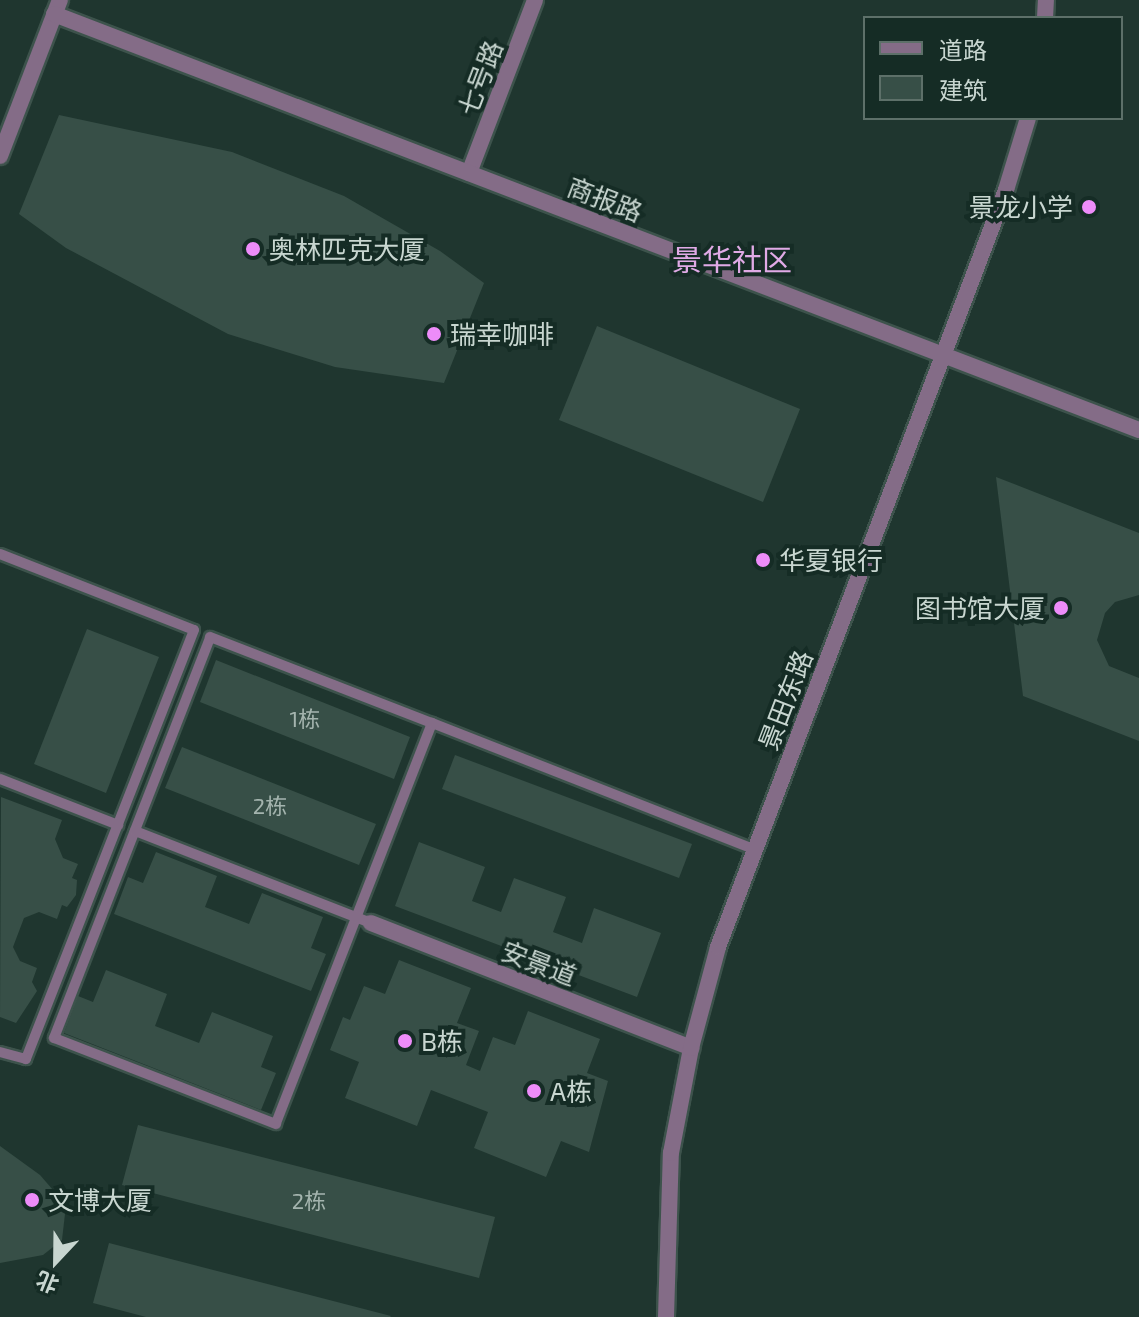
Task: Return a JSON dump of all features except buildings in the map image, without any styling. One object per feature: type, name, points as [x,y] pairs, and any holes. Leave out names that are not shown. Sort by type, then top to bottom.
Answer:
[{"type":"street","name":"七号路","points":[[469,173],[535,0]]},
{"type":"street","name":"商报路","points":[[57,7],[469,173],[1139,430]]},
{"type":"street","points":[[0,156],[57,7]]},
{"type":"street","name":"景田东路","points":[[666,1317],[668,1188],[691,1048],[718,947],[944,355],[1027,120]]},
{"type":"street","name":"安景道","points":[[364,920],[691,1048]]},
{"type":"lane","points":[[0,554],[194,630],[26,1059],[0,1052]]},
{"type":"lane","points":[[432,723],[364,920],[276,1124],[54,1038],[210,637],[432,723],[754,849]]},
{"type":"lane","points":[[0,779],[118,825]]},
{"type":"lane","points":[[135,831],[364,920]]},
{"type":"place","name":"景龙小学","points":[[1089,207]]},
{"type":"place","name":"奥林匹克大厦","points":[[253,249]]},
{"type":"place","name":"瑞幸咖啡","points":[[434,334]]},
{"type":"place","name":"华夏银行","points":[[763,560]]},
{"type":"place","name":"图书馆大厦","points":[[1061,608]]},
{"type":"place","name":"B栋","points":[[405,1041]]},
{"type":"place","name":"A栋","points":[[534,1091]]},
{"type":"place","name":"文博大厦","points":[[32,1200]]},
{"type":"district","name":"景华社区","points":[[732,259]]}]
